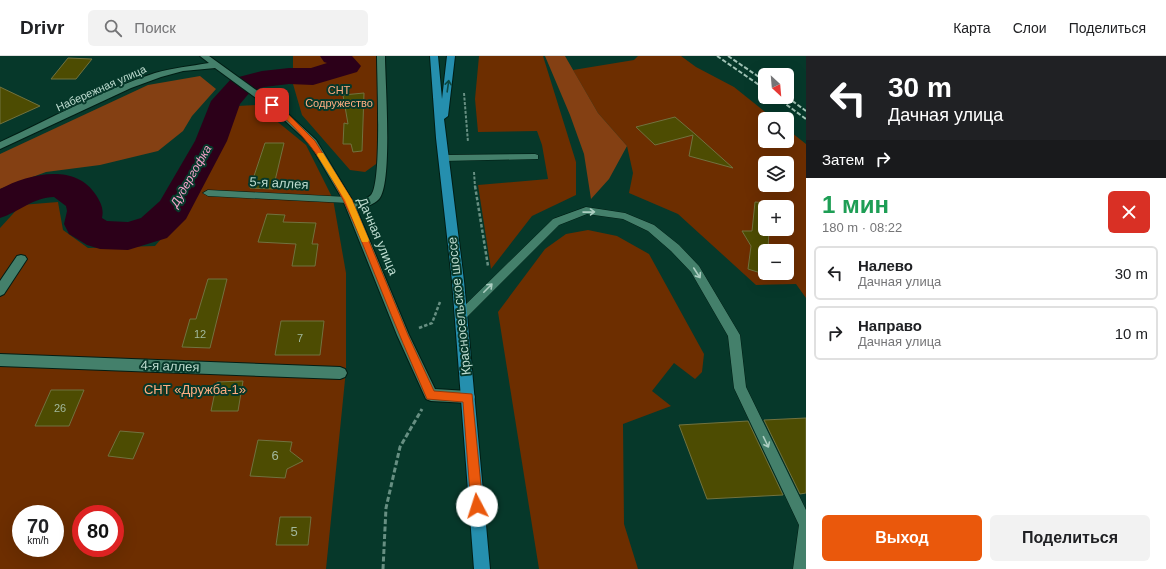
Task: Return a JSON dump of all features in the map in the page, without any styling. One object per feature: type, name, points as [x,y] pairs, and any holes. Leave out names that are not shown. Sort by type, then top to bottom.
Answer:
[{"type":"highway","name":"Красносельское шоссе","points":[[434,56],[443,158],[461,316],[482,569]]},
{"type":"highway","name":"Красносельское шоссе","points":[[441,138],[451,56]]},
{"type":"street","name":"Дачная улица","points":[[204,56],[282,113],[313,142],[350,204],[404,335],[431,395]]},
{"type":"street","points":[[350,204],[376,195],[380,187],[382,166],[381,56]]},
{"type":"street","name":"Набережная улица","points":[[0,146],[128,86],[158,75],[183,69],[216,65]]},
{"type":"street","points":[[0,291],[21,259]]},
{"type":"street","name":"4-я аллея","points":[[0,360],[340,373]]},
{"type":"street","points":[[431,395],[468,397]]},
{"type":"lane","points":[[443,158],[536,157]]},
{"type":"lane","name":"5-я аллея","points":[[208,193],[350,204]]},
{"type":"lane","points":[[461,316],[556,222],[586,210],[625,216],[651,228],[675,248],[695,269],[734,336],[740,388],[806,525],[800,569]]},
{"type":"path","points":[[383,569],[386,508],[400,447],[431,395]]},
{"type":"green space","name":"СНТ Содружество","points":[[293,56],[378,56],[383,159],[365,172],[350,170],[302,115],[293,84]]},
{"type":"green space","points":[[479,56],[543,56],[576,162],[576,195],[532,216],[491,269],[478,185],[548,179],[542,145],[537,131],[478,132],[475,99]]},
{"type":"green space","points":[[638,56],[681,56],[696,67],[734,87],[765,112],[758,112],[758,148],[794,148],[794,135],[806,144],[806,298],[796,284],[756,285],[678,214],[629,193],[633,173],[627,146],[598,113],[573,70],[634,60]]},
{"type":"green space","name":"СНТ «Дружба-1»","points":[[257,105],[306,145],[333,199],[346,273],[346,370],[326,569],[0,569],[0,228],[21,205],[58,202],[63,230],[88,248],[155,246],[168,231],[191,197],[237,106]]},
{"type":"green space","points":[[588,230],[617,236],[649,254],[704,354],[702,372],[695,379],[674,363],[652,391],[671,406],[623,424],[624,524],[638,569],[539,569],[498,312],[545,249],[566,234]]},
{"type":"shaded area","points":[[545,56],[565,56],[598,113],[627,146],[609,179],[591,199],[584,154],[570,115]]},
{"type":"shaded area","points":[[200,76],[216,89],[192,116],[183,131],[158,151],[100,165],[46,172],[0,189],[0,154],[148,85]]},
{"type":"building","points":[[68,58],[92,59],[76,79],[51,79]]},
{"type":"building","points":[[0,87],[40,106],[0,124]]},
{"type":"building","points":[[364,93],[362,151],[353,152],[351,144],[343,144],[344,123],[348,124],[343,95]]},
{"type":"building","points":[[675,117],[733,168],[689,156],[693,135],[655,145],[636,127]]},
{"type":"building","points":[[265,143],[284,143],[273,189],[250,188]]},
{"type":"building","points":[[755,202],[758,202],[758,236],[769,236],[768,244],[758,244],[758,272],[748,269],[751,246],[742,231],[752,231]]},
{"type":"building","points":[[267,214],[285,215],[283,222],[316,223],[312,244],[318,244],[315,266],[292,266],[296,244],[258,242]]},
{"type":"building","points":[[208,279],[227,279],[210,348],[182,347],[190,319],[196,319]]},
{"type":"building","points":[[281,321],[324,321],[320,355],[275,355]]},
{"type":"building","points":[[243,381],[238,411],[211,411],[217,382]]},
{"type":"building","points":[[51,390],[84,390],[69,426],[35,426]]},
{"type":"building","points":[[806,418],[806,493],[800,494],[764,420]]},
{"type":"building","points":[[748,421],[783,495],[707,499],[679,425]]},
{"type":"building","points":[[120,431],[144,433],[133,459],[108,456]]},
{"type":"building","points":[[258,440],[292,442],[290,451],[303,461],[287,469],[285,478],[250,476]]},
{"type":"building","points":[[280,517],[311,517],[308,545],[276,545]]},
{"type":"waterway","name":"Дудергофка","points":[[0,205],[30,189],[54,185],[66,188],[80,199],[85,209],[82,224],[100,235],[128,236],[154,228],[173,210],[211,141],[217,121],[226,101],[241,85],[262,79],[289,76],[313,77],[347,66],[340,59],[333,56]]},
{"type":"railway","points":[[717,56],[758,84]]},
{"type":"railway","points":[[728,56],[758,76]]},
{"type":"railway","points":[[794,102],[806,111]]},
{"type":"railway","points":[[786,104],[806,119]]},
{"type":"slow traffic","points":[[321,155],[334,174],[348,200],[365,240]]},
{"type":"route","points":[[272,105],[313,142],[334,174],[348,200],[404,335],[431,395],[468,397],[477,506]]}]
